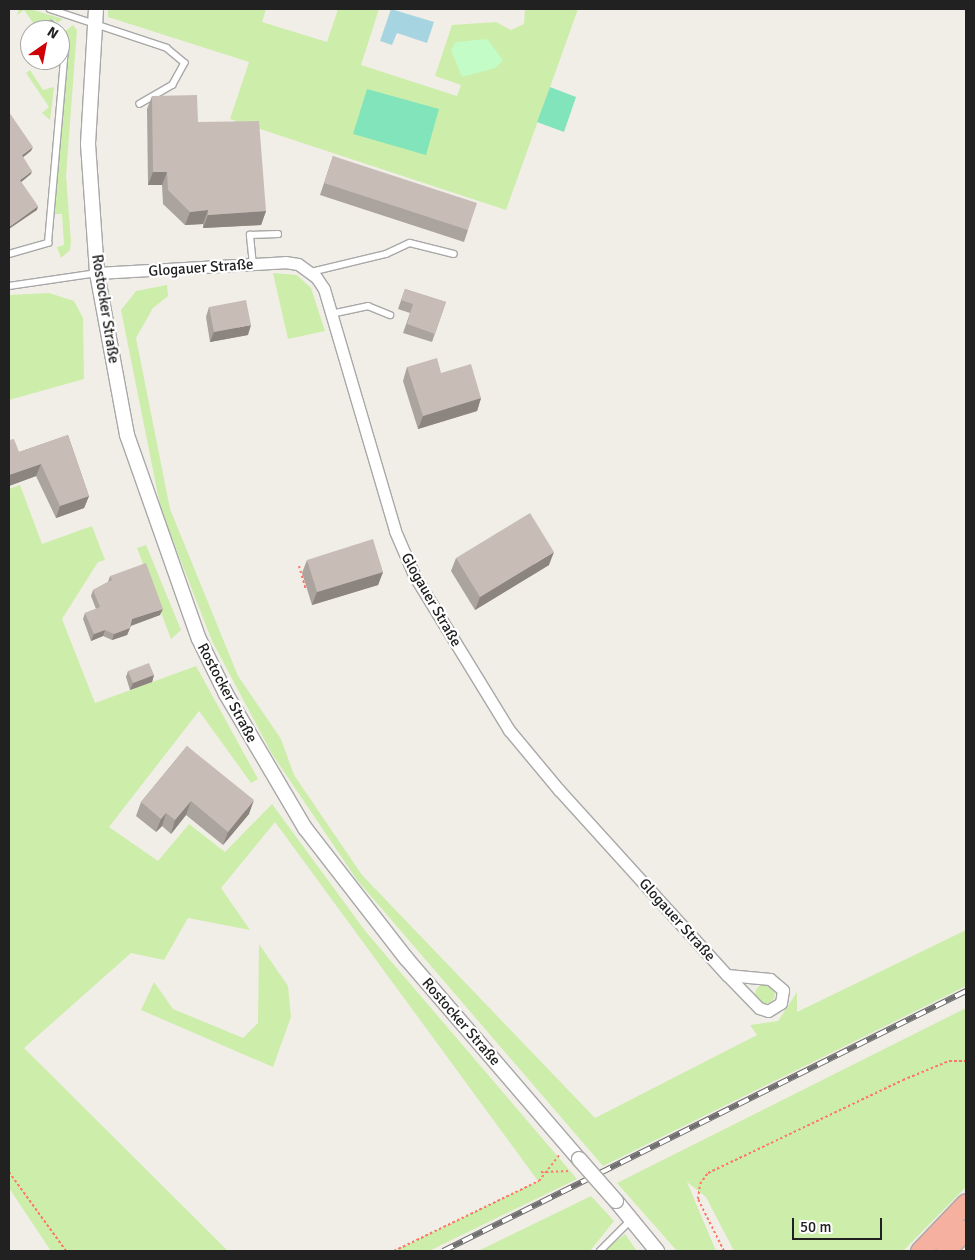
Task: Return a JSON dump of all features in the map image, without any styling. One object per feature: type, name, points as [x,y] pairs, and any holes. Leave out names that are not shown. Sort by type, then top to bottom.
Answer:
[{"type":"highway","points":[[920,1251],[966,1204]]},
{"type":"highway","points":[[945,1251],[966,1229]]},
{"type":"street","name":"Rostocker Straße","points":[[96,9],[88,144],[97,273],[127,435],[176,582],[226,694],[276,783],[349,887],[575,1165],[616,1202],[657,1251]]},
{"type":"street","name":"Glogauer Straße","points":[[97,273],[285,262],[311,272],[324,289],[395,531],[414,575],[520,745],[727,975],[759,1008],[768,1011],[781,1003],[783,990],[770,979],[727,975]]},
{"type":"lane","points":[[50,9],[167,48],[185,63],[173,85],[140,104]]},
{"type":"lane","points":[[9,254],[48,243],[62,70]]},
{"type":"lane","points":[[253,264],[250,235],[278,234]]},
{"type":"lane","points":[[311,272],[386,254],[410,243],[454,254]]},
{"type":"lane","points":[[9,286],[97,273]]},
{"type":"lane","points":[[331,314],[368,306],[390,315]]},
{"type":"lane","points":[[600,1251],[631,1220]]},
{"type":"path","points":[[299,566],[306,590]]},
{"type":"path","points":[[724,1251],[698,1199],[700,1184],[708,1173],[902,1080],[949,1060],[966,1061]]},
{"type":"path","points":[[394,1251],[539,1181],[541,1172],[560,1154]]},
{"type":"path","points":[[541,1172],[575,1165]]},
{"type":"path","points":[[9,1172],[66,1251]]},
{"type":"green space","points":[[19,9],[30,9],[63,19],[31,20],[24,10],[17,15]]},
{"type":"green space","points":[[108,9],[266,9],[262,22],[327,42],[338,9],[379,9],[361,65],[457,96],[461,85],[435,76],[452,25],[496,22],[511,30],[524,24],[525,9],[578,9],[506,210],[230,119],[249,62],[108,17]]},
{"type":"green space","points":[[73,25],[77,30],[66,176],[71,242],[70,250],[61,258],[57,247],[64,245],[62,214],[53,214],[66,70],[70,70],[70,27]]},
{"type":"green space","points":[[487,39],[503,60],[495,68],[462,77],[451,50],[456,42]]},
{"type":"green space","points":[[30,70],[43,90],[54,87],[50,120],[42,113],[49,107],[26,73]]},
{"type":"green space","points":[[550,87],[576,97],[564,132],[537,122]]},
{"type":"green space","points":[[367,89],[439,109],[426,155],[353,134]]},
{"type":"green space","points":[[273,273],[297,275],[311,288],[325,331],[288,339]]},
{"type":"green space","points":[[167,285],[168,296],[153,308],[136,338],[170,509],[238,676],[281,739],[294,775],[362,875],[595,1118],[757,1035],[750,1025],[778,1021],[797,992],[797,1012],[966,930],[966,986],[603,1166],[357,880],[272,754],[212,641],[161,510],[121,310],[136,291]]},
{"type":"green space","points":[[49,293],[74,301],[83,318],[84,379],[9,400],[9,295]]},
{"type":"green space","points":[[20,485],[42,544],[92,526],[105,560],[98,562],[62,619],[95,703],[196,666],[258,779],[251,783],[199,711],[109,827],[158,861],[189,824],[225,852],[272,804],[366,932],[577,1179],[429,1251],[394,1251],[538,1181],[275,822],[221,888],[250,930],[188,918],[164,960],[131,953],[24,1048],[228,1251],[51,1251],[9,1188],[9,489]]},
{"type":"green space","points":[[146,545],[181,630],[171,639],[137,548]]},
{"type":"green space","points":[[259,944],[288,986],[291,1017],[273,1067],[141,1010],[154,982],[173,1009],[243,1038],[258,1023]]},
{"type":"green space","points":[[761,984],[769,984],[775,990],[775,998],[769,1004],[761,1004],[755,998],[755,990]]},
{"type":"green space","points":[[966,1008],[966,1187],[903,1251],[734,1251],[706,1197],[687,1182],[716,1251],[677,1251],[617,1183]]},
{"type":"green space","points":[[591,1196],[614,1221],[590,1251],[478,1251]]},
{"type":"green space","points":[[625,1234],[637,1251],[606,1251],[608,1247]]},
{"type":"water","points":[[391,9],[434,22],[427,43],[397,33],[392,45],[380,41]]},
{"type":"building","points":[[197,95],[198,122],[259,121],[266,211],[208,215],[208,210],[190,212],[168,190],[167,172],[153,172],[152,96]]},
{"type":"building","points":[[9,112],[33,147],[22,155],[32,171],[20,180],[38,206],[9,227]]},
{"type":"building","points":[[333,156],[477,203],[468,230],[324,183]]},
{"type":"building","points":[[405,289],[446,302],[435,334],[407,324],[413,304],[401,300]]},
{"type":"building","points":[[246,300],[251,325],[214,332],[209,307]]},
{"type":"building","points":[[437,358],[441,373],[471,364],[481,398],[423,416],[407,367]]},
{"type":"building","points":[[68,435],[89,496],[60,506],[41,464],[9,475],[9,440],[14,439],[19,452]]},
{"type":"building","points":[[530,513],[554,552],[480,597],[456,558]]},
{"type":"building","points":[[373,539],[383,572],[317,592],[307,560]]},
{"type":"building","points":[[146,563],[163,609],[132,619],[130,628],[114,634],[105,630],[94,634],[85,613],[100,607],[93,590],[112,580],[110,576]]},
{"type":"building","points":[[149,663],[154,675],[133,683],[128,671]]},
{"type":"building","points":[[187,746],[254,800],[228,832],[191,801],[175,820],[166,813],[161,819],[141,802]]},
{"type":"railway","points":[[443,1251],[966,991]]}]
